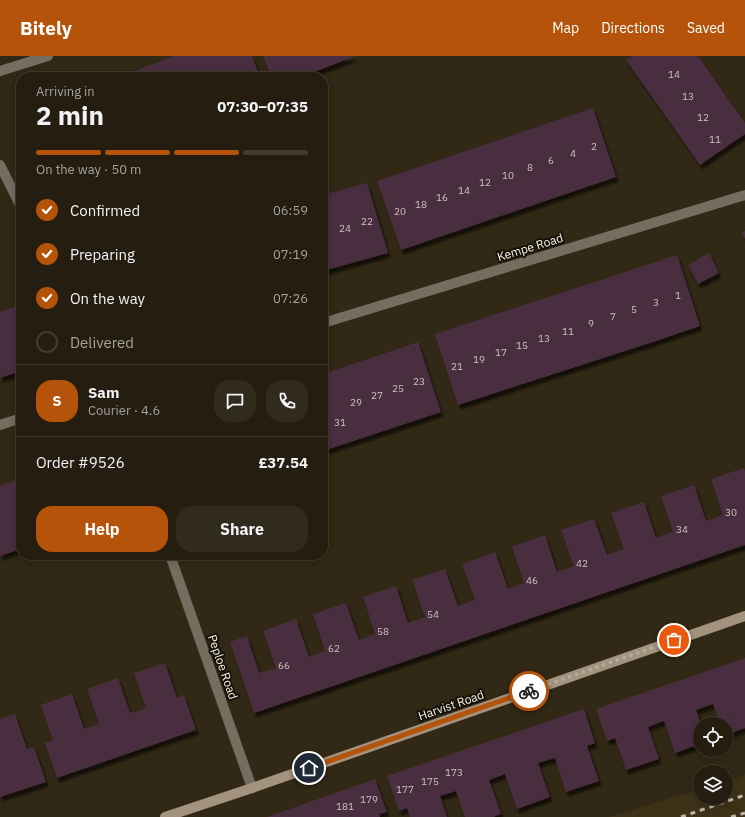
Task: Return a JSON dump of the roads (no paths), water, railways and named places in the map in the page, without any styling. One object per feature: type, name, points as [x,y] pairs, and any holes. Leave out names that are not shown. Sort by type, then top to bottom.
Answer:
[{"type":"main road","name":"Harvist Road","points":[[165,817],[745,616]]},
{"type":"street","points":[[0,71],[48,56]]},
{"type":"street","points":[[0,165],[16,197]]},
{"type":"street","name":"Kempe Road","points":[[328,321],[745,195]]},
{"type":"street","points":[[0,425],[16,420]]},
{"type":"street","name":"Peploe Road","points":[[172,560],[252,788]]},
{"type":"railway","points":[[681,817],[745,795]]},
{"type":"railway","points":[[731,817],[745,813]]}]
